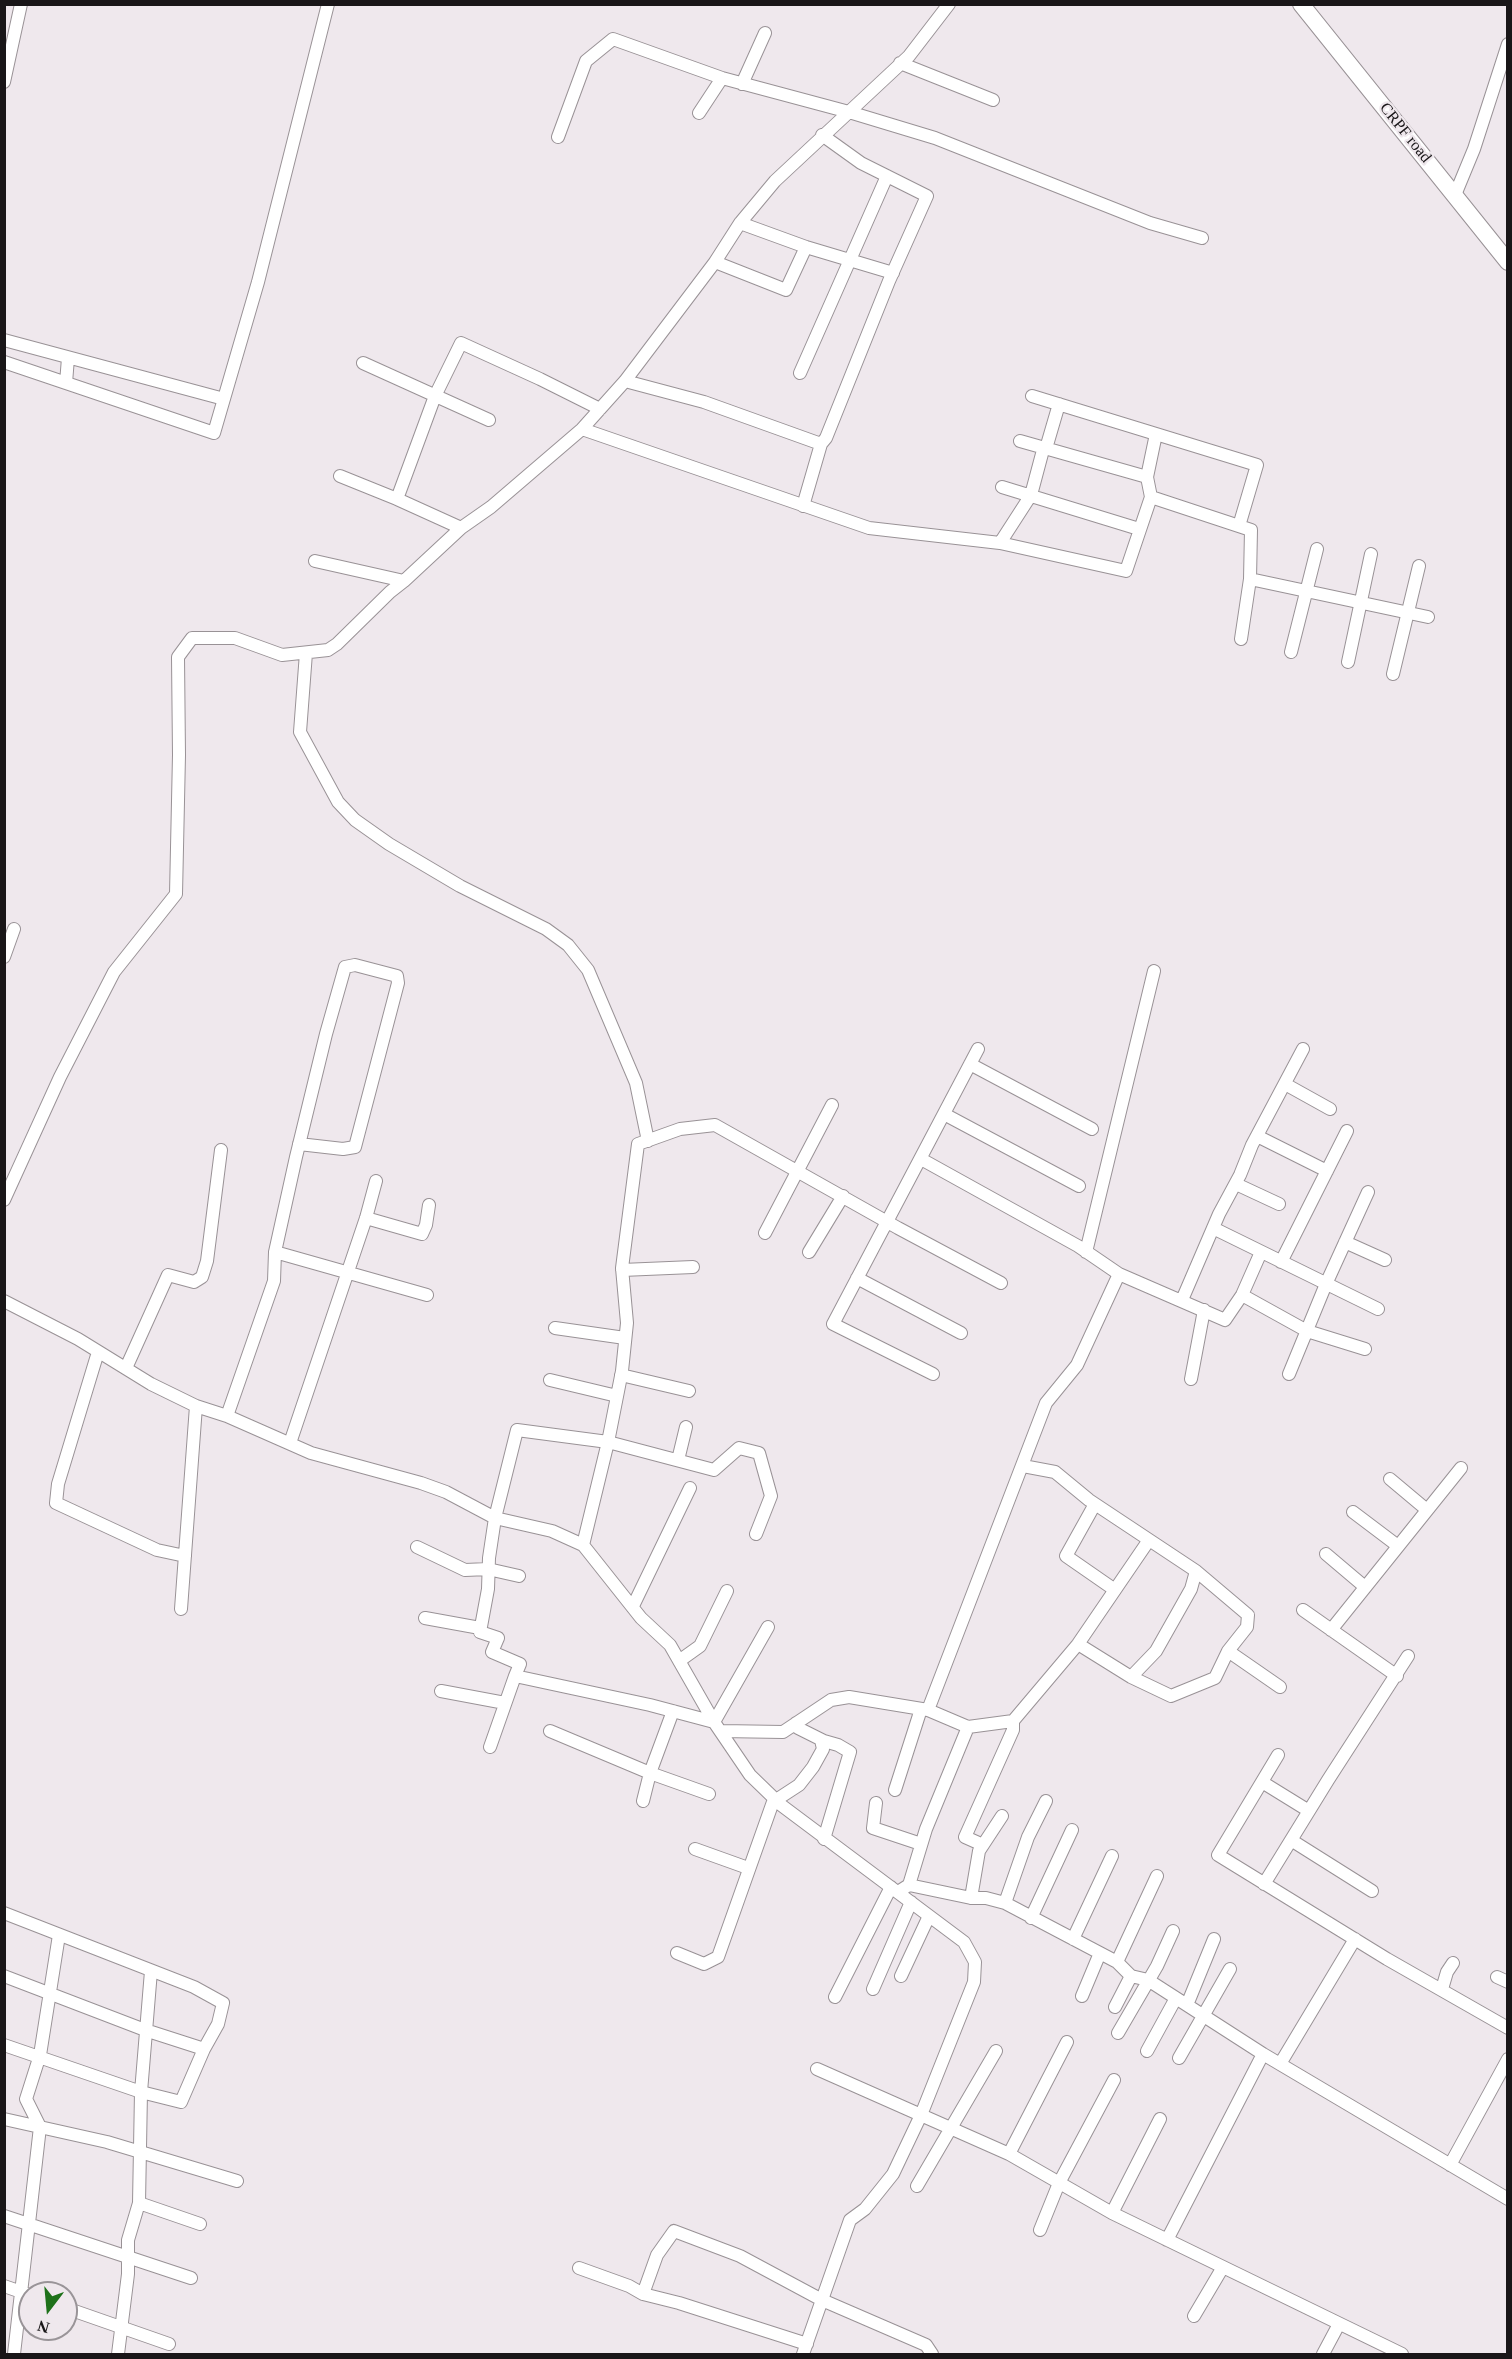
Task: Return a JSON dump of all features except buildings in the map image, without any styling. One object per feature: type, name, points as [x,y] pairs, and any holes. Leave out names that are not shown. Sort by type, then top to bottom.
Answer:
[{"type":"street","points":[[4,82],[21,4]]},
{"type":"street","points":[[4,362],[214,432],[258,282],[328,4]]},
{"type":"street","points":[[4,1200],[60,1077],[114,972],[176,894],[179,755],[178,657],[192,638],[235,638],[282,655],[328,650],[337,644],[460,528],[491,507],[582,429],[625,381],[715,262],[740,223],[775,181],[900,63],[949,4]]},
{"type":"street","name":"CRPF road","points":[[1301,4],[1506,255]]},
{"type":"street","points":[[742,84],[765,33]]},
{"type":"street","points":[[558,137],[586,61],[613,39],[722,78],[935,138],[1138,218],[1202,238]]},
{"type":"street","points":[[1455,195],[1474,149],[1508,44]]},
{"type":"street","points":[[900,63],[993,100]]},
{"type":"street","points":[[699,112],[722,78]]},
{"type":"street","points":[[803,506],[821,444],[826,438],[892,273],[927,196],[849,156],[822,135]]},
{"type":"street","points":[[800,373],[886,176]]},
{"type":"street","points":[[740,223],[806,247],[892,273]]},
{"type":"street","points":[[715,262],[786,290],[806,247]]},
{"type":"street","points":[[4,340],[224,399]]},
{"type":"street","points":[[397,499],[435,396],[461,343],[600,409]]},
{"type":"street","points":[[66,383],[68,357]]},
{"type":"street","points":[[363,363],[489,420]]},
{"type":"street","points":[[625,381],[704,402],[821,444]]},
{"type":"street","points":[[1032,396],[1257,465],[1239,526]]},
{"type":"street","points":[[1000,543],[1031,495],[1059,404]]},
{"type":"street","points":[[582,429],[868,528],[1000,543],[1126,571],[1151,497],[1146,477],[1156,434]]},
{"type":"street","points":[[1020,441],[1146,477]]},
{"type":"street","points":[[340,476],[460,528]]},
{"type":"street","points":[[1002,487],[1139,529]]},
{"type":"street","points":[[1151,497],[1251,530],[1250,579],[1241,639]]},
{"type":"street","points":[[1291,652],[1317,549]]},
{"type":"street","points":[[1348,662],[1371,555]]},
{"type":"street","points":[[315,561],[404,581]]},
{"type":"street","points":[[1393,674],[1419,566]]},
{"type":"street","points":[[1250,579],[1428,617]]},
{"type":"street","points":[[306,653],[300,732],[338,802],[355,820],[389,844],[460,886],[546,929],[568,945],[588,970],[636,1083],[648,1141]]},
{"type":"street","points":[[4,957],[14,929]]},
{"type":"street","points":[[227,1416],[274,1281],[275,1252],[299,1144],[345,967],[356,965],[397,976],[398,983],[355,1147],[343,1149],[299,1144]]},
{"type":"street","points":[[1086,1252],[1154,971]]},
{"type":"street","points":[[933,1374],[833,1324],[978,1049]]},
{"type":"street","points":[[1182,1300],[1257,1136],[1303,1049]]},
{"type":"street","points":[[970,1064],[1092,1129]]},
{"type":"street","points":[[1285,1084],[1330,1109]]},
{"type":"street","points":[[765,1233],[832,1105]]},
{"type":"street","points":[[944,1114],[1079,1186]]},
{"type":"street","points":[[583,1545],[608,1442],[621,1375],[627,1323],[622,1270],[638,1144],[680,1129],[715,1125],[1001,1283]]},
{"type":"street","points":[[1281,1262],[1347,1131]]},
{"type":"street","points":[[1257,1136],[1327,1171]]},
{"type":"street","points":[[126,1368],[168,1275],[194,1282],[202,1277],[207,1261],[221,1150]]},
{"type":"street","points":[[921,1158],[1086,1252],[1119,1274],[1225,1320],[1242,1295],[1262,1252]]},
{"type":"street","points":[[290,1443],[366,1218],[376,1181]]},
{"type":"street","points":[[1236,1184],[1279,1204]]},
{"type":"street","points":[[1289,1374],[1326,1284],[1368,1192]]},
{"type":"street","points":[[809,1252],[843,1196]]},
{"type":"street","points":[[366,1218],[422,1234],[429,1205]]},
{"type":"street","points":[[1213,1228],[1378,1309]]},
{"type":"street","points":[[1345,1242],[1385,1260]]},
{"type":"street","points":[[275,1252],[427,1296]]},
{"type":"street","points":[[622,1270],[693,1267]]},
{"type":"street","points":[[895,1790],[1046,1403],[1077,1365],[1119,1274]]},
{"type":"street","points":[[857,1278],[961,1333]]},
{"type":"street","points":[[1242,1295],[1307,1331],[1365,1349]]},
{"type":"street","points":[[4,1301],[98,1352],[151,1384],[196,1406],[227,1416],[311,1453],[421,1483],[446,1492],[495,1518],[552,1531],[583,1545],[641,1618],[670,1645],[717,1726],[750,1775],[824,1839],[899,1888],[911,1902],[964,1942],[975,1962],[974,1982],[921,2115],[893,2174],[865,2209],[850,2220],[805,2349],[679,2303],[643,2294],[629,2286],[579,2268]]},
{"type":"street","points":[[1191,1379],[1204,1310]]},
{"type":"street","points":[[555,1328],[625,1338]]},
{"type":"street","points":[[98,1352],[58,1484],[56,1503],[156,1550],[185,1556]]},
{"type":"street","points":[[621,1375],[689,1391]]},
{"type":"street","points":[[550,1380],[617,1396]]},
{"type":"street","points":[[181,1609],[196,1406]]},
{"type":"street","points":[[678,1460],[686,1428]]},
{"type":"street","points":[[490,1747],[520,1664],[492,1652],[498,1638],[480,1632],[488,1589],[488,1569],[495,1518],[517,1430],[608,1442],[714,1470],[739,1448],[759,1453],[771,1496],[756,1534]]},
{"type":"street","points":[[1023,1466],[1055,1473],[1095,1504],[1197,1571],[1248,1615],[1247,1627],[1228,1651],[1215,1678],[1171,1696],[1131,1677],[1078,1644]]},
{"type":"street","points":[[1331,1630],[1461,1468]]},
{"type":"street","points":[[1390,1479],[1427,1510]]},
{"type":"street","points":[[633,1606],[690,1488]]},
{"type":"street","points":[[1095,1504],[1066,1556],[1115,1590]]},
{"type":"street","points":[[1353,1512],[1398,1546]]},
{"type":"street","points":[[983,1845],[965,1837],[1013,1730],[1013,1721],[1078,1644],[1149,1540]]},
{"type":"street","points":[[417,1547],[465,1570],[488,1569],[519,1576]]},
{"type":"street","points":[[1326,1554],[1365,1587]]},
{"type":"street","points":[[1131,1677],[1156,1651],[1191,1589],[1197,1571]]},
{"type":"street","points":[[679,1661],[700,1646],[727,1591]]},
{"type":"street","points":[[1304,1610],[1397,1676]]},
{"type":"street","points":[[425,1618],[480,1628]]},
{"type":"street","points":[[717,1726],[768,1627]]},
{"type":"street","points":[[1228,1651],[1280,1687]]},
{"type":"street","points":[[1264,1884],[1408,1656]]},
{"type":"street","points":[[515,1676],[673,1711],[717,1726],[783,1732],[831,1700],[849,1697],[925,1710],[968,1727],[1013,1721]]},
{"type":"street","points":[[441,1691],[506,1703]]},
{"type":"street","points":[[643,1801],[650,1773],[673,1711]]},
{"type":"street","points":[[796,1723],[798,1728],[850,1752],[824,1839]]},
{"type":"street","points":[[835,1997],[899,1888],[921,1844],[968,1727]]},
{"type":"street","points":[[550,1731],[650,1773],[709,1794]]},
{"type":"street","points":[[677,1953],[704,1964],[718,1957],[748,1868],[775,1799],[799,1785],[823,1749],[821,1740]]},
{"type":"street","points":[[1278,1755],[1218,1855],[1355,1939],[1508,2028]]},
{"type":"street","points":[[1262,1782],[1309,1811]]},
{"type":"street","points":[[1005,1903],[1028,1837],[1046,1801]]},
{"type":"street","points":[[876,1803],[873,1828],[921,1844]]},
{"type":"street","points":[[971,1898],[979,1851],[1002,1816]]},
{"type":"street","points":[[1031,1918],[1072,1830]]},
{"type":"street","points":[[1291,1840],[1372,1891]]},
{"type":"street","points":[[695,1849],[748,1868]]},
{"type":"street","points":[[1072,1939],[1112,1856]]},
{"type":"street","points":[[1117,1962],[1157,1876]]},
{"type":"street","points":[[899,1888],[986,1898],[1005,1903],[1117,1962],[1131,1976],[1148,1980],[1263,2054],[1508,2199]]},
{"type":"street","points":[[873,1989],[911,1902]]},
{"type":"street","points":[[4,1912],[194,1987],[223,2003],[218,2024],[204,2049],[181,2102],[141,2092],[40,2055],[6,2048]]},
{"type":"street","points":[[901,1976],[929,1916]]},
{"type":"street","points":[[1118,2033],[1157,1966],[1173,1931]]},
{"type":"street","points":[[26,2281],[28,2222],[40,2127],[26,2099],[40,2055],[59,1935]]},
{"type":"street","points":[[1146,2051],[1182,2002],[1214,1939]]},
{"type":"street","points":[[1280,2064],[1355,1939]]},
{"type":"street","points":[[1082,1996],[1100,1953]]},
{"type":"street","points":[[1442,1989],[1447,1972],[1453,1963]]},
{"type":"street","points":[[1179,2058],[1208,2003],[1230,1969]]},
{"type":"street","points":[[118,2355],[128,2274],[128,2240],[139,2203],[141,2092],[151,1971]]},
{"type":"street","points":[[4,1976],[145,2030],[204,2049]]},
{"type":"street","points":[[1115,2007],[1131,1976]]},
{"type":"street","points":[[1009,2154],[1067,2042]]},
{"type":"street","points":[[917,2186],[996,2051]]},
{"type":"street","points":[[1167,2240],[1263,2054]]},
{"type":"street","points":[[1450,2165],[1508,2059]]},
{"type":"street","points":[[817,2068],[1009,2154],[1112,2213],[1401,2354]]},
{"type":"street","points":[[1041,2230],[1059,2183],[1114,2080]]},
{"type":"street","points":[[1112,2213],[1160,2118]]},
{"type":"street","points":[[4,2119],[139,2151],[237,2181]]},
{"type":"street","points":[[1495,2192],[1508,2186]]},
{"type":"street","points":[[139,2203],[200,2224]]},
{"type":"street","points":[[4,2216],[28,2222],[191,2278]]},
{"type":"street","points":[[643,2294],[657,2255],[674,2232],[740,2256],[822,2300],[927,2345],[932,2355]]},
{"type":"street","points":[[1194,2316],[1223,2267]]},
{"type":"street","points":[[78,2312],[169,2344]]},
{"type":"street","points":[[1323,2355],[1339,2324]]},
{"type":"street","points":[[14,2355],[18,2334]]}]
